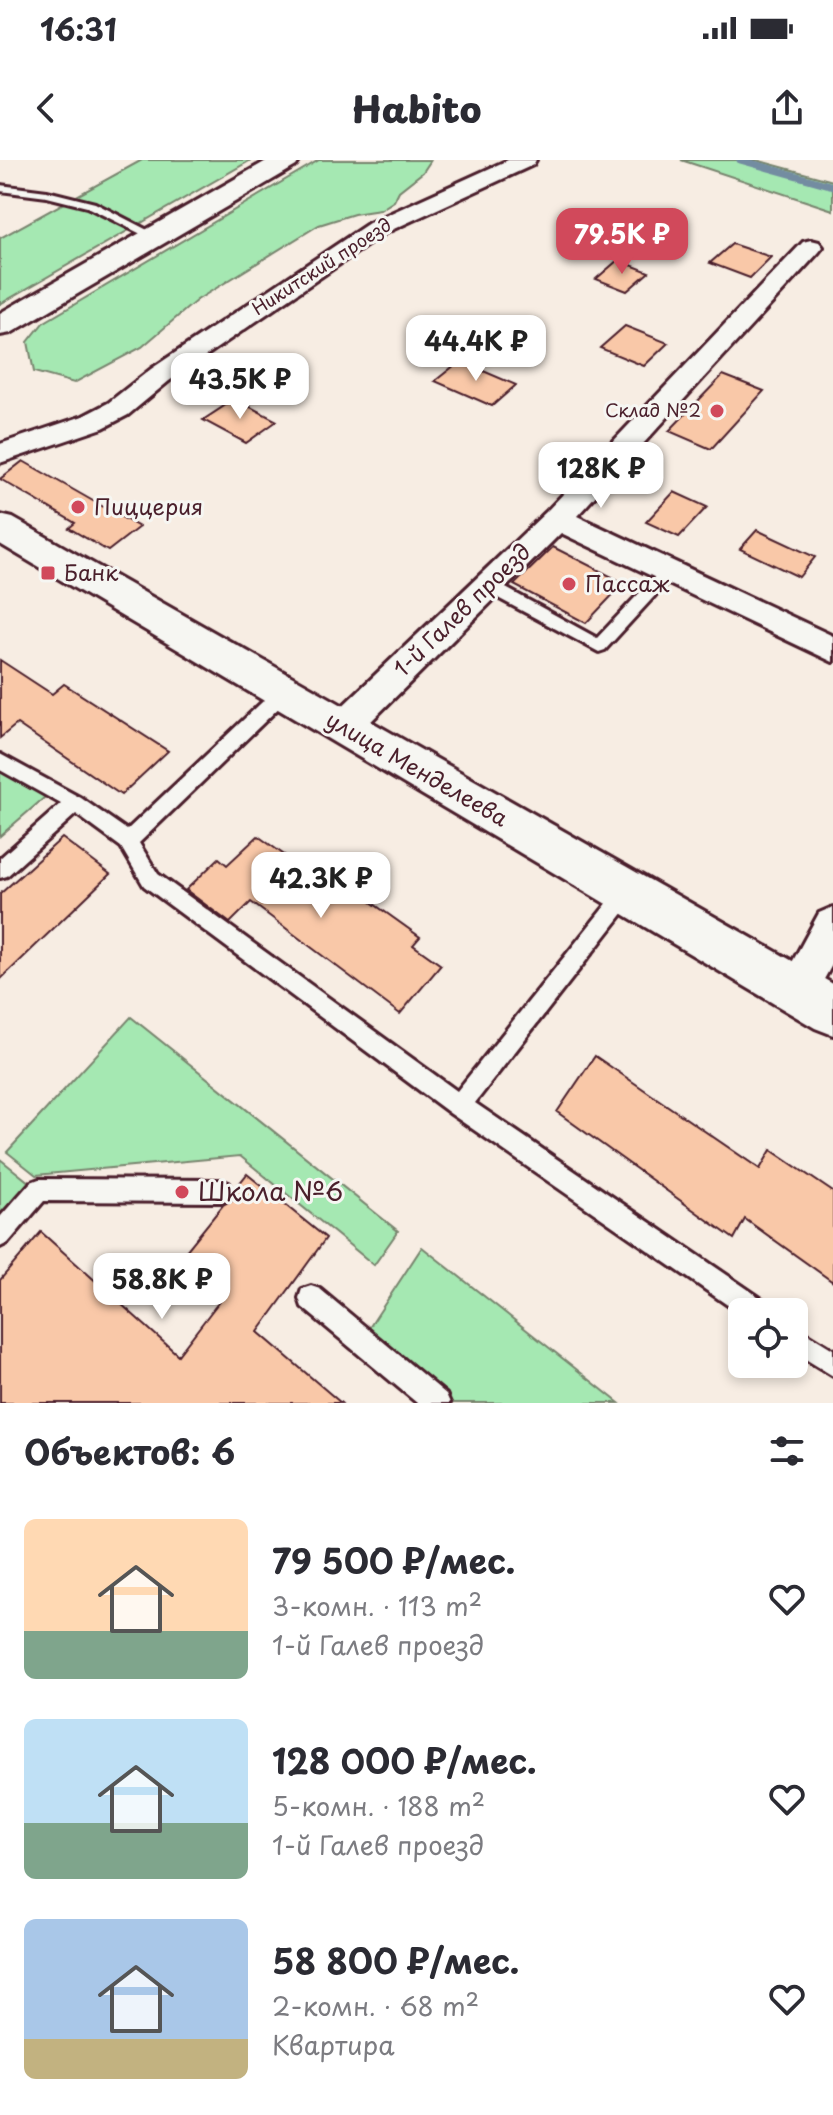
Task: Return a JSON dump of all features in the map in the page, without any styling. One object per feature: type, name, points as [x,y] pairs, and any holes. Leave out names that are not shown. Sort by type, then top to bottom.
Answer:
[{"type":"main road","points":[[0,326],[287,160]]},
{"type":"main road","name":"улица Менделеева","points":[[0,527],[629,890],[815,1001]]},
{"type":"street","name":"Никитский проезд","points":[[0,454],[93,422],[118,409],[160,375],[377,228],[525,160]]},
{"type":"street","name":"1-й Галев проезд","points":[[343,727],[557,519],[811,247]]},
{"type":"street","points":[[557,519],[833,650]]},
{"type":"street","points":[[815,1001],[833,925]]},
{"type":"lane","points":[[0,188],[47,194],[91,205],[155,237]]},
{"type":"lane","points":[[489,586],[599,646],[668,572]]},
{"type":"lane","points":[[128,841],[284,692]]},
{"type":"lane","points":[[0,761],[75,803],[128,841],[151,880],[459,1106],[739,1298]]},
{"type":"lane","points":[[0,870],[75,803]]},
{"type":"lane","points":[[459,1106],[629,890]]},
{"type":"lane","points":[[0,1235],[39,1190],[221,1191]]},
{"type":"lane","points":[[311,1298],[437,1403]]},
{"type":"lane","points":[[808,1347],[833,1364]]},
{"type":"green space","points":[[142,160],[251,160],[0,304],[0,238]]},
{"type":"green space","points":[[319,160],[431,160],[423,172],[399,191],[394,201],[380,210],[319,225],[197,300],[142,347],[74,383],[34,372],[28,342],[43,323]]},
{"type":"green space","points":[[681,160],[756,160],[833,181],[833,210]]},
{"type":"green space","points":[[0,768],[45,797],[0,836]]},
{"type":"green space","points":[[131,1017],[398,1231],[374,1265],[240,1156],[36,1175],[7,1152]]},
{"type":"green space","points":[[0,1159],[30,1183],[0,1217]]},
{"type":"green space","points":[[422,1247],[619,1403],[453,1403],[367,1331]]},
{"type":"building","points":[[732,244],[771,257],[750,278],[710,263]]},
{"type":"building","points":[[618,260],[649,272],[627,291],[596,279]]},
{"type":"building","points":[[625,326],[668,343],[644,366],[600,348]]},
{"type":"building","points":[[460,361],[516,385],[492,406],[435,381]]},
{"type":"building","name":"Склад №2","points":[[723,375],[764,391],[711,449],[669,431]]},
{"type":"building","points":[[235,399],[277,421],[246,443],[203,420]]},
{"type":"building","points":[[23,461],[139,527],[108,551],[69,528],[75,523],[0,479]]},
{"type":"building","points":[[674,492],[707,507],[679,537],[646,522]]},
{"type":"building","points":[[757,530],[815,557],[799,577],[740,549]]},
{"type":"building","name":"Пассаж","points":[[553,547],[624,583],[586,623],[514,585]]},
{"type":"building","points":[[0,660],[52,694],[64,684],[168,751],[121,795],[17,724],[0,738]]},
{"type":"building","points":[[258,836],[330,888],[339,879],[420,937],[413,945],[441,965],[400,1014],[251,902],[230,923],[186,890],[219,858],[227,865]]},
{"type":"building","points":[[62,838],[110,874],[0,980],[0,894]]},
{"type":"building","points":[[595,1056],[760,1169],[771,1150],[833,1192],[833,1282],[745,1219],[734,1239],[557,1112]]},
{"type":"building","points":[[247,1174],[326,1238],[258,1332],[341,1403],[0,1403],[0,1280],[41,1232],[178,1355],[221,1299],[177,1262],[223,1205],[232,1200],[235,1189]]},
{"type":"waterway","points":[[740,160],[833,186]]},
{"type":"place","name":"Склад №2","points":[[717,411]]},
{"type":"place","name":"Пиццерия","points":[[78,507]]},
{"type":"place","name":"Банк","points":[[48,573]]},
{"type":"place","name":"Пассаж","points":[[569,584]]},
{"type":"place","name":"Школа №6","points":[[182,1192]]}]
